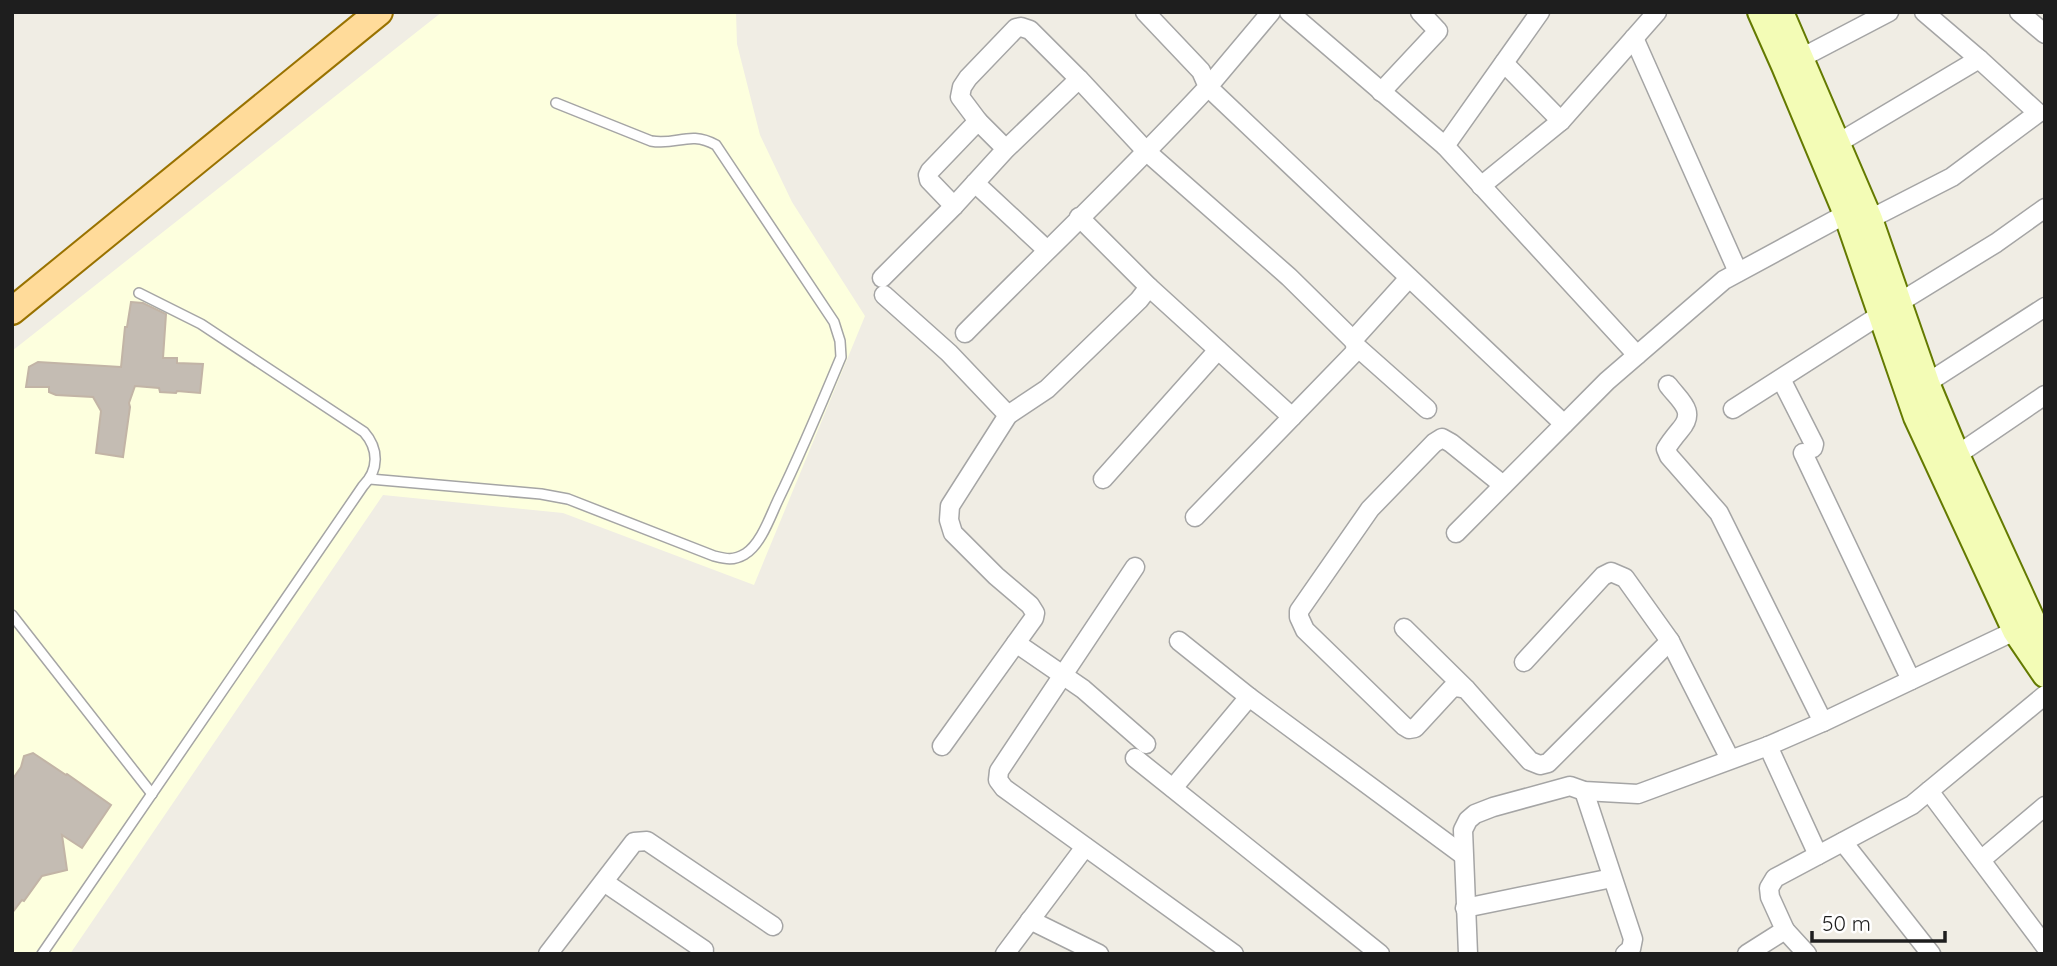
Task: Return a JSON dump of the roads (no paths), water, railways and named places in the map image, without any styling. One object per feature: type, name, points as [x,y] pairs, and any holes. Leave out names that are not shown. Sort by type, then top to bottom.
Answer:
[{"type":"main road","points":[[12,311],[379,12]]},
{"type":"street","points":[[1145,12],[1201,71],[1208,87],[1564,424]]},
{"type":"street","points":[[965,333],[1147,152],[1208,87],[1271,12]]},
{"type":"street","points":[[1289,12],[1445,146],[1637,355]]},
{"type":"street","points":[[1381,92],[1438,30],[1420,12]]},
{"type":"street","points":[[1445,146],[1540,12]]},
{"type":"street","points":[[1481,186],[1561,121],[1657,12]]},
{"type":"street","points":[[1760,12],[1846,214],[1927,383],[2045,675]]},
{"type":"street","points":[[1781,12],[1870,219],[1916,416],[2024,626],[2045,659]]},
{"type":"street","points":[[1801,58],[1889,12]]},
{"type":"street","points":[[1870,219],[1952,177],[2041,117],[1924,12]]},
{"type":"street","points":[[2019,12],[2045,34]]},
{"type":"street","points":[[1006,149],[978,121],[960,97],[962,87],[976,69],[1016,28],[1021,27],[1030,30],[1147,152],[1289,278],[1427,409]]},
{"type":"street","points":[[1634,38],[1738,272]]},
{"type":"street","points":[[1838,143],[1979,59]]},
{"type":"street","points":[[1504,63],[1561,121]]},
{"type":"street","points":[[1008,415],[883,286],[1006,149],[1079,79]]},
{"type":"street","points":[[954,206],[929,180],[928,175],[978,121]]},
{"type":"street","points":[[975,183],[1046,250]]},
{"type":"street","points":[[1733,409],[1996,243],[2045,208]]},
{"type":"street","points":[[1456,533],[1607,381],[1724,279],[1846,214]]},
{"type":"street","points":[[1079,217],[1149,287],[1292,417]]},
{"type":"street","points":[[1195,517],[1354,353],[1355,343],[1409,278]]},
{"type":"street","points":[[942,746],[1035,613],[953,533],[949,520],[950,506],[1008,415],[1047,389],[1139,300],[1149,287]]},
{"type":"street","points":[[1927,383],[2045,307]]},
{"type":"street","points":[[1103,479],[1218,350]]},
{"type":"street","points":[[1781,379],[1814,444],[1808,451],[1911,680]]},
{"type":"street","points":[[1668,385],[1688,410],[1685,424],[1666,449],[1669,456],[1719,513],[1823,722]]},
{"type":"street","points":[[1957,455],[2045,395]]},
{"type":"street","points":[[1466,689],[1451,689],[1415,728],[1409,729],[1306,630],[1299,611],[1370,509],[1442,438],[1503,485]]},
{"type":"street","points":[[1135,567],[999,771],[998,780],[1004,788],[1234,954]]},
{"type":"street","points":[[1524,662],[1602,576],[1611,572],[1625,578],[1670,641],[1730,759]]},
{"type":"street","points":[[1465,952],[1463,830],[1475,814],[1570,786],[1584,791],[1638,794],[1768,746],[2024,626]]},
{"type":"street","points":[[1404,628],[1466,689],[1530,761],[1540,765],[1548,763],[1670,641]]},
{"type":"street","points":[[1179,641],[1463,855]]},
{"type":"street","points":[[1016,643],[1083,689],[1173,789],[1380,954]]},
{"type":"street","points":[[1807,954],[1785,930],[1770,897],[1769,888],[1775,878],[1912,805],[2045,695]]},
{"type":"street","points":[[1173,789],[1249,696]]},
{"type":"street","points":[[1768,746],[1818,855]]},
{"type":"street","points":[[1584,791],[1633,939],[1631,949],[1625,954]]},
{"type":"street","points":[[1929,791],[2045,946]]},
{"type":"street","points":[[1981,860],[2045,806]]},
{"type":"street","points":[[548,954],[634,842],[647,841],[773,926]]},
{"type":"street","points":[[1843,842],[1931,954]]},
{"type":"street","points":[[1005,954],[1085,847]]},
{"type":"street","points":[[1465,908],[1612,878]]},
{"type":"street","points":[[604,882],[704,950]]},
{"type":"street","points":[[1030,920],[1099,954]]},
{"type":"street","points":[[1747,954],[1785,930]]},
{"type":"lane","points":[[370,479],[541,494],[568,499],[729,560],[746,554],[764,528],[804,446],[841,357],[840,341],[834,323],[716,145],[706,139],[693,137],[662,143],[651,141],[556,103]]},
{"type":"lane","points":[[42,954],[374,471],[374,452],[370,439],[364,432],[201,324],[139,293]]},
{"type":"lane","points":[[12,615],[152,794]]}]
